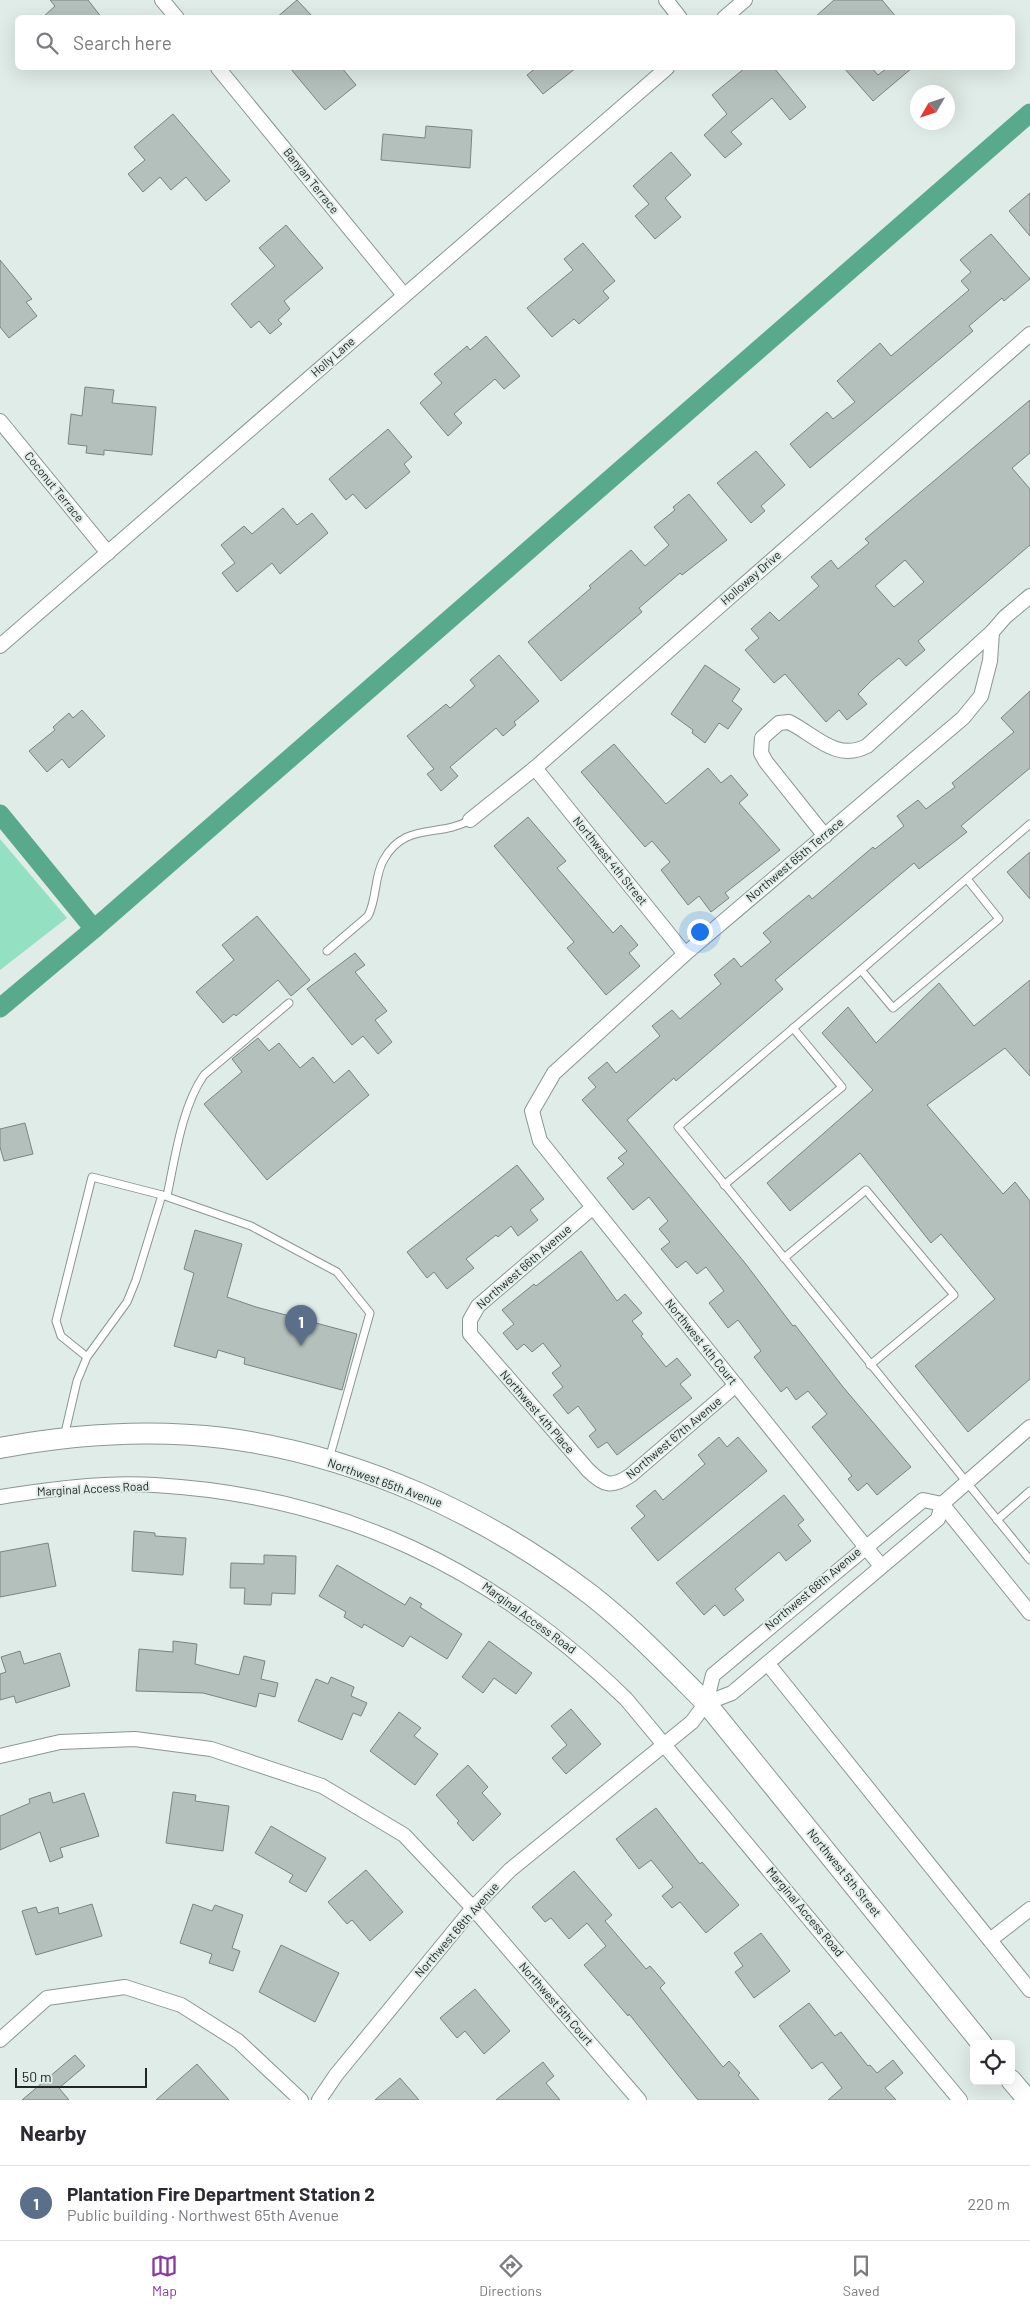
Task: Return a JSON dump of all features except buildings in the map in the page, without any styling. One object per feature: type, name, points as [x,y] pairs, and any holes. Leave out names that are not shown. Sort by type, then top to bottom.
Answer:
[{"type":"street","points":[[162,0],[174,15]]},
{"type":"street","points":[[666,0],[678,15]]},
{"type":"street","points":[[728,15],[745,0]]},
{"type":"street","name":"Banyan Terrace","points":[[220,70],[404,295]]},
{"type":"street","name":"Holly Lane","points":[[0,646],[665,70]]},
{"type":"street","name":"Holloway Drive","points":[[470,820],[535,768],[1030,334]]},
{"type":"street","name":"Coconut Terrace","points":[[0,421],[108,553]]},
{"type":"street","points":[[825,836],[766,762],[761,753],[762,738],[779,723],[789,722],[829,747],[851,752],[860,750],[867,746],[1030,596]]},
{"type":"street","name":"Northwest 65th Terrace","points":[[532,1111],[554,1073],[685,954],[963,718],[981,696],[990,661],[992,632]]},
{"type":"street","name":"Northwest 4th Street","points":[[535,768],[685,954]]},
{"type":"street","name":"Northwest 4th Court","points":[[532,1111],[540,1141],[882,1566]]},
{"type":"street","name":"Northwest 66th Avenue","points":[[470,1334],[470,1320],[478,1306],[592,1208]]},
{"type":"street","name":"Northwest 4th Place","points":[[470,1334],[588,1470],[597,1478],[609,1484]]},
{"type":"street","name":"Northwest 67th Avenue","points":[[609,1484],[621,1482],[631,1475],[736,1385]]},
{"type":"street","points":[[706,1703],[732,1693],[768,1664],[938,1519],[942,1504],[965,1482],[1028,1431]]},
{"type":"street","name":"Northwest 65th Avenue","points":[[0,1448],[64,1437],[148,1433],[225,1438],[328,1462],[423,1495],[466,1515],[517,1544],[599,1602],[658,1655],[706,1703]]},
{"type":"street","name":"Marginal Access Road","points":[[0,1497],[89,1487],[162,1486],[232,1494],[279,1502],[328,1515],[364,1528],[452,1567],[487,1587],[562,1640],[598,1672],[665,1744],[960,2100]]},
{"type":"street","name":"Northwest 68th Avenue","points":[[319,2100],[336,2075],[473,1908],[510,1870],[692,1722],[706,1703],[713,1674],[865,1546],[923,1500],[942,1504]]},
{"type":"street","points":[[942,1504],[1030,1613]]},
{"type":"street","points":[[768,1664],[1030,1990]]},
{"type":"street","name":"Northwest 5th Street","points":[[706,1703],[979,2040]]},
{"type":"street","points":[[0,1756],[60,1742],[135,1739],[211,1749],[322,1786],[404,1835],[473,1908]]},
{"type":"street","name":"Northwest 5th Court","points":[[473,1908],[639,2100]]},
{"type":"street","points":[[990,1940],[1030,1908]]},
{"type":"street","points":[[0,2040],[47,1998],[125,1987],[181,2005],[238,2041],[300,2100]]},
{"type":"street","points":[[1015,2085],[1028,2100]]},
{"type":"lane","points":[[327,951],[368,916],[372,908],[380,867],[391,849],[400,840],[414,833],[457,828],[470,820]]},
{"type":"lane","points":[[1030,824],[678,1127],[1030,1560]]},
{"type":"lane","points":[[861,970],[893,1008],[999,919],[967,879]]},
{"type":"lane","points":[[64,1437],[77,1381],[87,1357],[130,1294],[136,1280],[165,1195],[188,1107],[196,1087],[204,1075],[288,1003]]},
{"type":"lane","points":[[724,1185],[842,1087],[793,1028]]},
{"type":"lane","points":[[87,1357],[61,1336],[56,1321],[92,1176],[165,1195],[250,1226],[337,1272],[370,1313],[328,1462]]},
{"type":"lane","points":[[784,1258],[866,1190],[954,1296],[870,1365]]},
{"type":"lane","points":[[996,1520],[1028,1495]]},
{"type":"green space","points":[[0,839],[67,918],[0,970]]},
{"type":"waterway","points":[[0,1008],[94,929],[1030,113]]},
{"type":"waterway","points":[[0,814],[94,929]]},
{"type":"place","name":"Plantation Fire Department Station 2","points":[[301,1346]]}]
